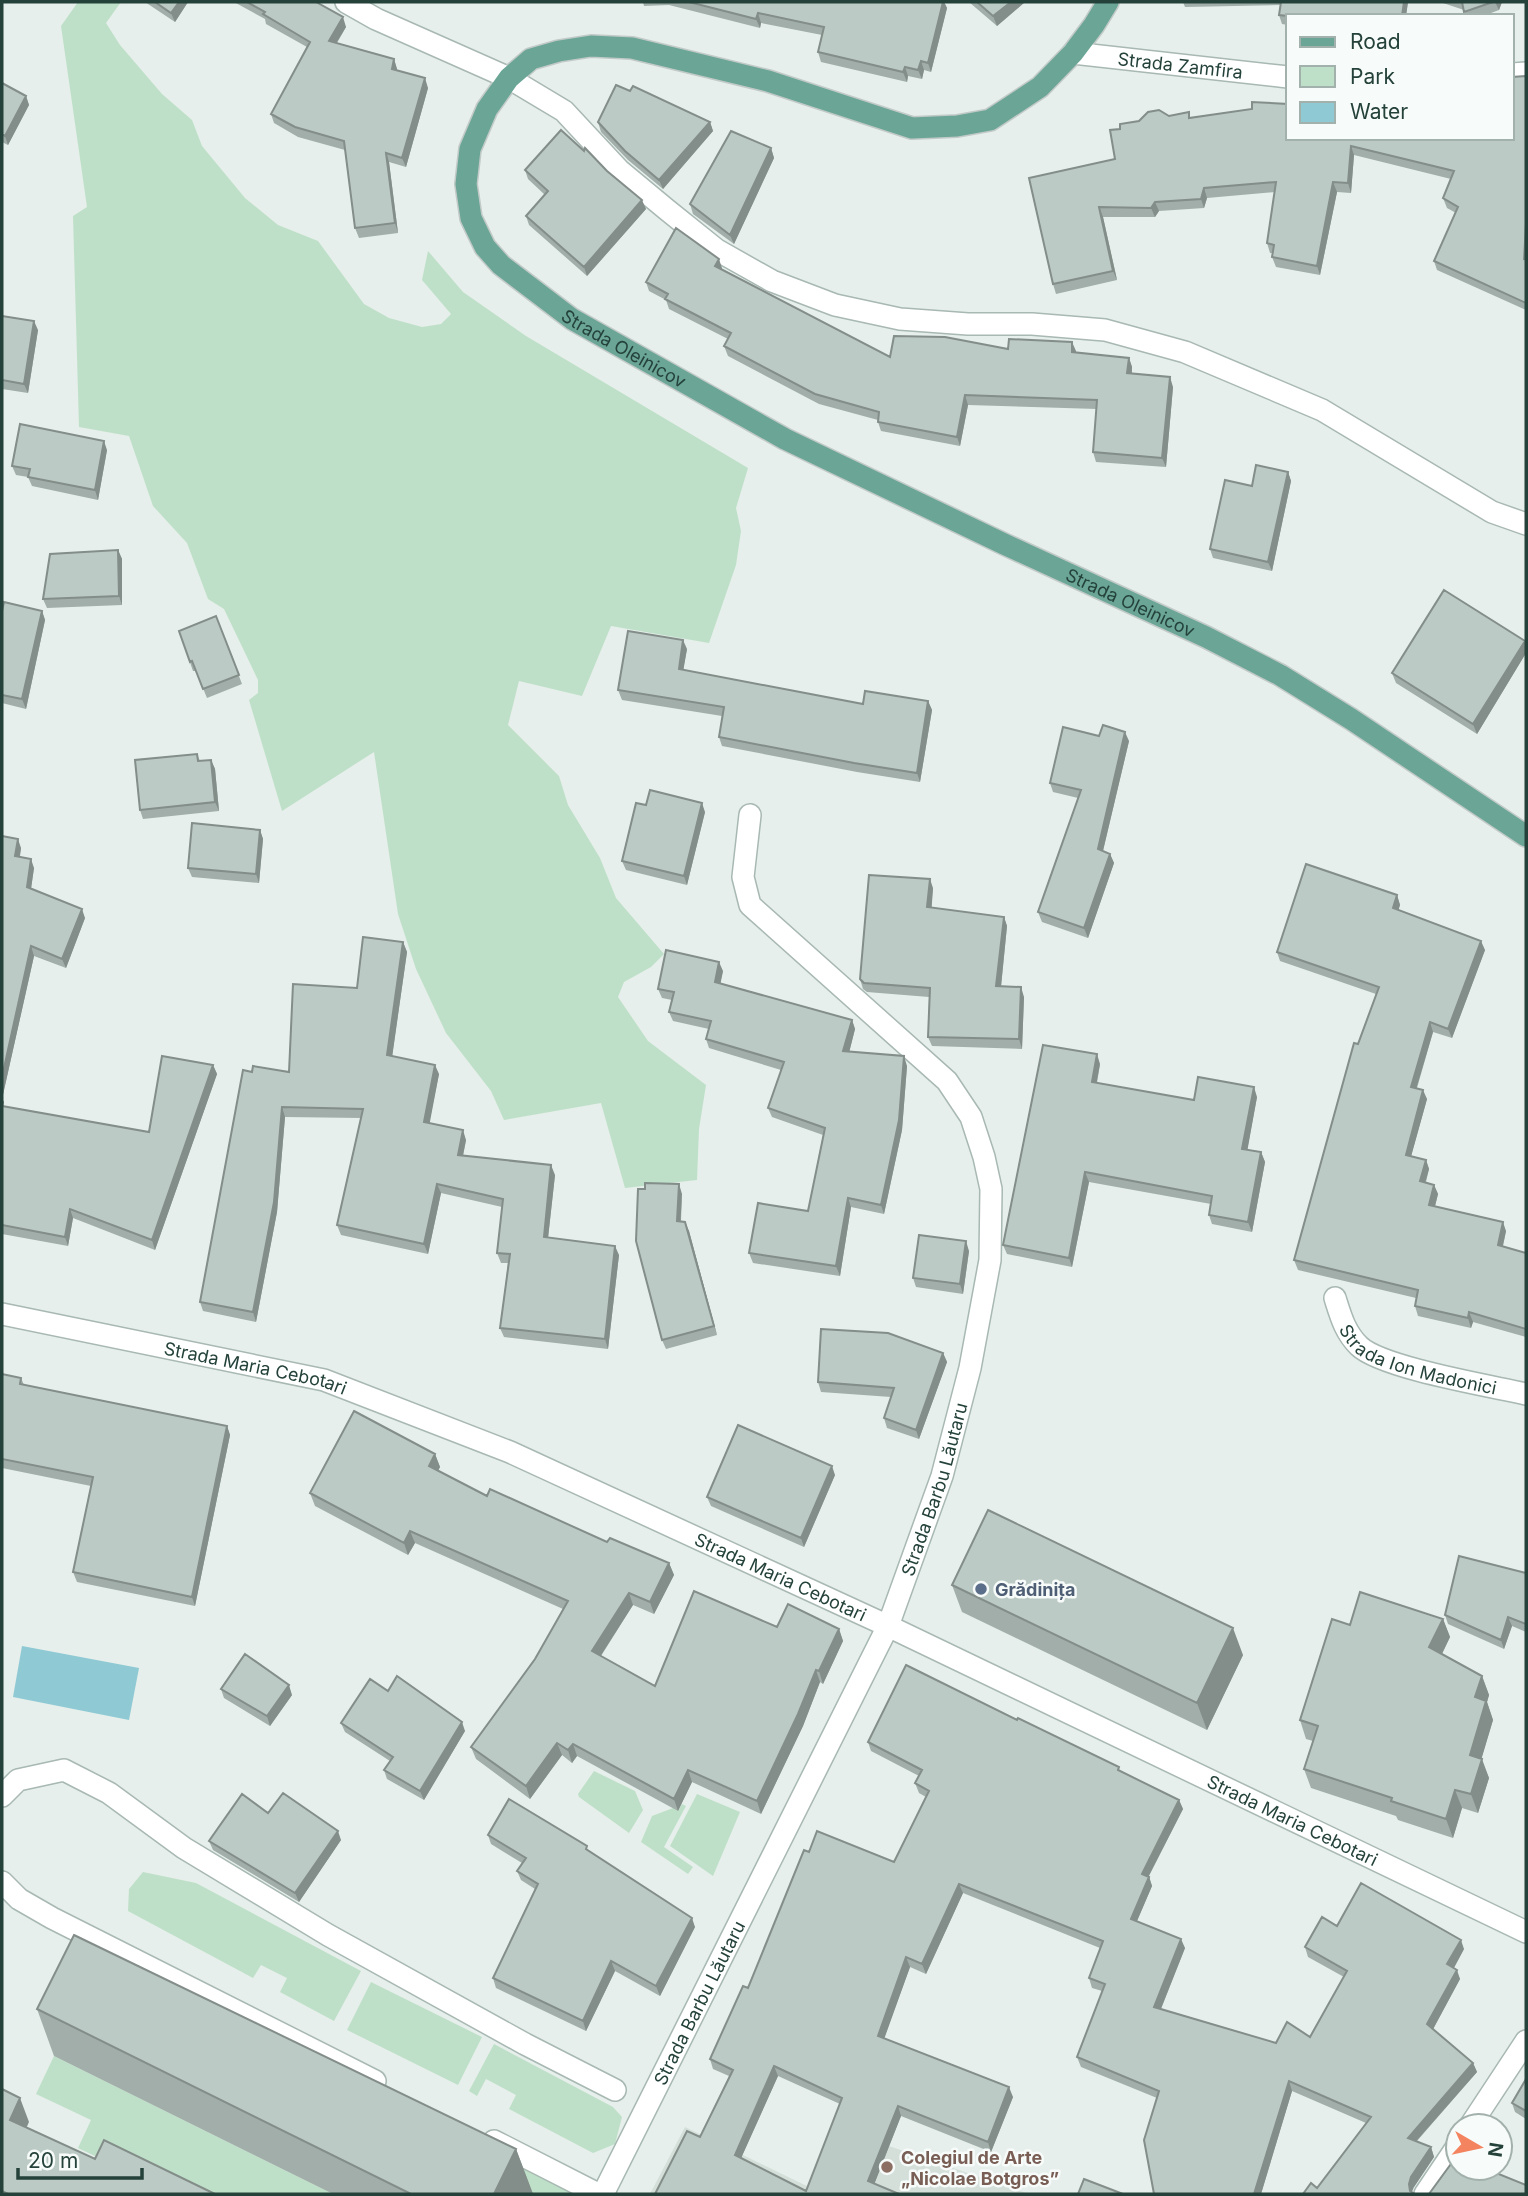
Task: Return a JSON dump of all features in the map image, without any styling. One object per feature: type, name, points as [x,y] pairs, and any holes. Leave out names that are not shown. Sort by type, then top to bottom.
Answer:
[{"type":"main road","name":"Strada Oleinicov","points":[[1108,2],[1073,52],[1040,87],[990,120],[946,127],[912,128],[768,81],[632,48],[591,46],[531,59],[509,78],[487,109],[470,149],[466,184],[471,218],[485,247],[501,265],[572,319],[785,439],[1206,637],[1280,675],[1526,836]]},
{"type":"street","points":[[345,2],[376,19],[509,78],[564,111],[619,170],[718,250],[772,281],[835,305],[900,319],[1105,330],[1185,352],[1322,410],[1492,512],[1526,524]]},
{"type":"street","name":"Strada Zamfira","points":[[1073,52],[1286,77]]},
{"type":"street","name":"Strada Barbu Lăutaru","points":[[601,2194],[888,1626],[942,1476],[970,1368],[989,1260],[991,1189],[971,1117],[947,1081],[750,905],[743,877],[750,815]]},
{"type":"street","name":"Strada Ion Madonici","points":[[1335,1298],[1346,1332],[1362,1349],[1398,1365],[1526,1394]]},
{"type":"street","name":"Strada Maria Cebotari","points":[[2,1314],[324,1380],[510,1452],[888,1626],[1526,1932]]},
{"type":"street","points":[[2,1796],[18,1780],[64,1770],[109,1793],[184,1848],[328,1935],[525,2045],[615,2090]]},
{"type":"street","points":[[2,1882],[19,1899],[52,1918],[387,2087]]},
{"type":"street","points":[[1479,2112],[1526,2041]]},
{"type":"street","points":[[474,2132],[601,2194]]},
{"type":"street","points":[[1425,2194],[1444,2166]]},
{"type":"shaded area","name":"Colegiul de Arte „Nicolae Botgros”","points":[[838,2126],[1029,2194],[650,2194],[685,2127],[813,2189]]},
{"type":"green space","points":[[78,2],[121,2],[106,23],[120,45],[162,94],[192,120],[202,146],[245,198],[278,225],[318,241],[364,304],[389,318],[422,327],[441,324],[451,314],[422,280],[428,251],[463,292],[526,336],[748,468],[736,508],[741,531],[736,565],[709,643],[611,626],[582,696],[519,681],[508,725],[559,776],[568,805],[600,858],[616,898],[664,954],[651,967],[624,982],[618,997],[648,1041],[706,1085],[699,1129],[697,1180],[625,1188],[601,1103],[504,1120],[491,1091],[446,1033],[416,969],[398,914],[374,752],[282,811],[249,700],[258,693],[258,680],[224,609],[208,599],[187,543],[153,506],[129,436],[79,427],[73,216],[87,207],[61,26]]},
{"type":"green space","points":[[594,1771],[635,1791],[643,1810],[629,1833],[579,1797],[578,1794]]},
{"type":"green space","points":[[697,1794],[740,1812],[713,1876],[670,1846]]},
{"type":"green space","points":[[682,1804],[686,1806],[664,1847],[693,1867],[688,1874],[641,1842],[652,1816],[673,1808],[678,1811]]},
{"type":"green space","points":[[143,1872],[196,1883],[361,1971],[334,2021],[280,1992],[287,1978],[261,1965],[253,1978],[128,1911],[129,1889]]},
{"type":"green space","points":[[371,1982],[482,2037],[458,2085],[347,2030]]},
{"type":"green space","points":[[494,2044],[613,2107],[622,2117],[615,2144],[593,2153],[509,2109],[516,2095],[486,2079],[477,2096],[469,2091]]},
{"type":"green space","points":[[54,2056],[333,2194],[175,2194],[78,2148],[91,2120],[36,2094]]},
{"type":"green space","points":[[505,2163],[576,2178],[572,2194],[530,2194]]},
{"type":"water","points":[[22,1646],[139,1668],[129,1720],[13,1697]]},
{"type":"building","points":[[155,2],[179,2],[171,13]]},
{"type":"building","points":[[247,2],[316,2],[343,17],[329,41],[394,59],[392,69],[425,78],[402,158],[386,153],[395,223],[355,228],[344,141],[295,127],[271,114],[310,42]]},
{"type":"building","points":[[689,2],[943,2],[928,63],[921,61],[918,70],[905,67],[903,72],[818,52],[824,27],[758,13],[756,19]]},
{"type":"building","points":[[977,2],[1011,2],[993,16]]},
{"type":"building","points":[[1281,2],[1404,2],[1402,14],[1279,15]]},
{"type":"building","points":[[1462,2],[1493,2],[1464,12]]},
{"type":"building","points":[[1526,76],[1526,303],[1434,261],[1458,207],[1443,198],[1454,171],[1351,146],[1348,183],[1333,182],[1317,266],[1272,257],[1274,245],[1267,243],[1276,182],[1204,188],[1201,199],[1155,202],[1151,208],[1099,207],[1113,271],[1053,284],[1029,178],[1115,159],[1110,130],[1120,129],[1120,124],[1139,121],[1148,112],[1159,110],[1169,116],[1189,112],[1189,118],[1252,109],[1252,102],[1286,104],[1286,140],[1514,140],[1514,77]]},
{"type":"building","points":[[2,83],[26,96],[5,136],[2,134]]},
{"type":"building","points":[[616,85],[630,91],[633,86],[710,122],[659,180],[625,151],[598,122]]},
{"type":"building","points":[[561,130],[642,200],[584,267],[526,216],[548,191],[525,170]]},
{"type":"building","points":[[731,131],[771,148],[730,235],[690,204]]},
{"type":"building","points":[[676,228],[719,259],[715,266],[890,357],[894,336],[945,337],[1008,349],[1009,339],[1072,342],[1072,352],[1129,358],[1127,373],[1170,377],[1162,458],[1093,452],[1097,400],[965,395],[957,437],[878,422],[879,412],[815,394],[724,346],[731,333],[665,299],[668,294],[646,282]]},
{"type":"building","points":[[2,316],[34,321],[24,384],[2,380]]},
{"type":"building","points":[[20,424],[104,441],[95,490],[28,477],[30,469],[12,466]]},
{"type":"building","points":[[1256,465],[1288,472],[1268,562],[1210,549],[1225,480],[1252,486]]},
{"type":"building","points":[[118,550],[119,596],[43,599],[50,554]]},
{"type":"building","points":[[1444,590],[1525,641],[1473,724],[1392,673]]},
{"type":"building","points":[[4,602],[42,611],[22,699],[2,695]]},
{"type":"building","points":[[216,616],[239,675],[203,689],[179,631]]},
{"type":"building","points":[[628,631],[683,640],[679,669],[863,704],[865,691],[928,701],[917,773],[719,737],[724,707],[618,690]]},
{"type":"building","points":[[1103,725],[1125,732],[1098,849],[1110,854],[1084,928],[1038,912],[1081,790],[1050,783],[1063,727],[1099,736]]},
{"type":"building","points":[[197,754],[198,761],[211,760],[215,802],[140,810],[135,760]]},
{"type":"building","points":[[650,790],[702,803],[684,876],[622,861],[636,803],[646,805]]},
{"type":"building","points":[[192,823],[260,830],[256,874],[188,868]]},
{"type":"building","points":[[2,836],[18,839],[15,856],[31,859],[27,887],[82,909],[62,959],[31,946],[2,1077]]},
{"type":"building","points":[[1306,864],[1397,895],[1393,908],[1481,941],[1448,1029],[1430,1022],[1411,1087],[1423,1090],[1406,1155],[1426,1160],[1420,1181],[1434,1185],[1429,1205],[1503,1222],[1498,1245],[1526,1253],[1526,1329],[1469,1312],[1468,1318],[1415,1306],[1418,1290],[1294,1260],[1354,1043],[1358,1044],[1379,987],[1277,952]]},
{"type":"building","points":[[869,875],[930,879],[927,907],[1004,917],[996,986],[1021,987],[1019,1039],[928,1037],[930,988],[864,983],[860,979]]},
{"type":"building","points":[[363,937],[403,942],[387,1055],[435,1065],[424,1122],[463,1130],[458,1155],[551,1165],[544,1237],[615,1246],[605,1339],[500,1328],[510,1254],[497,1253],[503,1199],[437,1184],[424,1244],[337,1225],[363,1109],[282,1107],[274,1202],[253,1312],[200,1302],[243,1070],[252,1072],[253,1066],[289,1072],[293,984],[357,988]]},
{"type":"building","points":[[666,950],[719,962],[715,982],[852,1020],[843,1051],[904,1056],[899,1120],[881,1205],[848,1198],[836,1266],[749,1253],[758,1203],[808,1211],[825,1128],[768,1108],[784,1062],[706,1039],[711,1021],[669,1012],[674,992],[658,989]]},
{"type":"building","points":[[1043,1045],[1097,1054],[1092,1082],[1194,1100],[1198,1077],[1254,1087],[1242,1149],[1261,1152],[1248,1222],[1209,1215],[1212,1196],[1085,1172],[1069,1258],[1003,1245]]},
{"type":"building","points":[[162,1056],[213,1065],[152,1240],[70,1209],[65,1237],[2,1225],[2,1106],[149,1132]]},
{"type":"building","points":[[645,1183],[679,1184],[677,1221],[685,1222],[714,1326],[662,1340],[636,1241],[638,1189],[645,1189]]},
{"type":"building","points":[[919,1235],[966,1241],[960,1284],[913,1278]]},
{"type":"building","points":[[821,1329],[888,1333],[943,1353],[916,1430],[884,1418],[894,1388],[818,1382]]},
{"type":"building","points":[[2,1374],[21,1378],[20,1384],[227,1426],[192,1597],[73,1572],[93,1477],[2,1459]]},
{"type":"building","points":[[354,1411],[435,1454],[429,1466],[487,1496],[490,1489],[607,1542],[610,1538],[669,1563],[650,1602],[629,1593],[592,1651],[655,1686],[694,1591],[777,1627],[788,1604],[839,1629],[819,1671],[816,1670],[757,1801],[688,1770],[674,1799],[573,1744],[568,1750],[557,1743],[526,1786],[471,1747],[535,1659],[568,1601],[410,1531],[404,1543],[310,1493]]},
{"type":"building","points":[[738,1425],[832,1466],[801,1538],[707,1497]]},
{"type":"building","points":[[988,1510],[1233,1628],[1197,1703],[952,1585]]},
{"type":"building","points":[[1459,1556],[1526,1573],[1526,1624],[1508,1617],[1501,1640],[1445,1615]]},
{"type":"building","points":[[1360,1592],[1443,1619],[1429,1647],[1482,1676],[1475,1697],[1486,1701],[1470,1755],[1482,1759],[1471,1794],[1455,1790],[1446,1819],[1304,1769],[1318,1726],[1300,1720],[1332,1619],[1350,1625]]},
{"type":"building","points":[[245,1654],[289,1685],[267,1716],[221,1689]]},
{"type":"building","points":[[906,1665],[1119,1767],[1118,1770],[1179,1800],[1142,1874],[1149,1877],[1131,1919],[1181,1939],[1154,2007],[1276,2043],[1287,2022],[1310,2037],[1347,1971],[1305,1947],[1322,1917],[1337,1926],[1361,1883],[1461,1940],[1447,1964],[1457,1970],[1427,2024],[1473,2063],[1408,2138],[1431,2147],[1411,2177],[1410,2191],[1415,2194],[1303,2194],[1311,2183],[1317,2188],[1371,2117],[1289,2081],[1254,2194],[1154,2194],[1144,2140],[1159,2091],[1077,2057],[1105,1984],[1089,1978],[1103,1941],[959,1884],[922,1964],[906,1957],[878,2036],[1009,2087],[988,2142],[898,2106],[868,2181],[899,2194],[655,2194],[687,2131],[700,2137],[733,2070],[710,2059],[743,1986],[748,1988],[804,1850],[809,1852],[817,1831],[894,1862],[929,1791],[915,1783],[922,1770],[868,1742]],"holes":[[[774,2066],[842,2098],[806,2191],[735,2155]]]},
{"type":"building","points":[[397,1676],[462,1722],[420,1791],[384,1770],[393,1757],[341,1723],[370,1679],[388,1691]]},
{"type":"building","points":[[283,1793],[338,1831],[295,1893],[209,1841],[242,1794],[268,1813]]},
{"type":"building","points":[[509,1799],[587,1846],[586,1849],[692,1918],[656,1986],[611,1961],[583,2021],[493,1978],[538,1884],[517,1871],[526,1858],[488,1835]]},
{"type":"building","points":[[74,1935],[516,2149],[494,2194],[411,2194],[37,2009]]},
{"type":"building","points":[[1526,2079],[1526,2111],[1512,2103]]},
{"type":"building","points":[[2,2089],[20,2098],[10,2120],[95,2159],[104,2140],[215,2194],[8,2194],[2,2191]]},
{"type":"building","points":[[1444,2173],[1444,2182],[1514,2180],[1526,2185],[1526,2194],[1429,2194]]},
{"type":"building","points":[[1084,2179],[1123,2194],[1078,2194]]},
{"type":"place","name":"Grădinița","points":[[981,1589]]},
{"type":"place","name":"Colegiul de Arte „Nicolae Botgros”","points":[[887,2167]]}]
